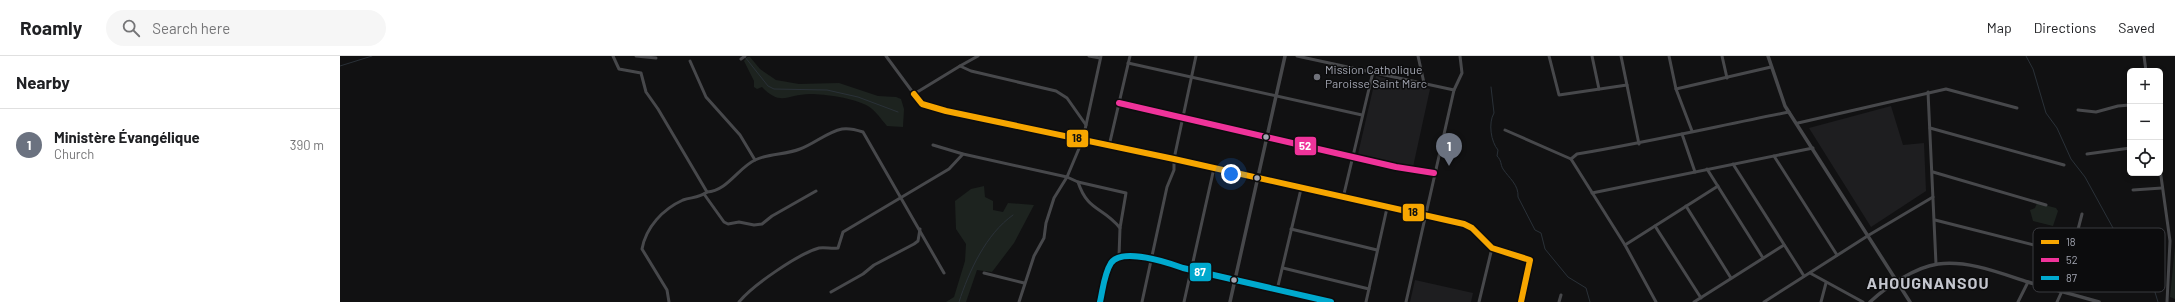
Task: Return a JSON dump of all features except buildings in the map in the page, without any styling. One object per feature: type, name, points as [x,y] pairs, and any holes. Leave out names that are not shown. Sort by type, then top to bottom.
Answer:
[{"type":"street","points":[[613,56],[618,69],[641,73],[646,92],[658,109],[705,193],[724,222],[728,224],[739,222],[754,225],[762,224],[778,212],[816,191]]},
{"type":"street","points":[[636,56],[656,58]]},
{"type":"street","points":[[741,59],[745,56]]},
{"type":"street","points":[[886,56],[922,104],[935,109],[1083,139],[1301,189],[1464,224],[1472,228],[1492,248],[1530,260],[1521,302]]},
{"type":"street","points":[[914,94],[978,56]]},
{"type":"street","points":[[1019,302],[1036,250],[1044,238],[1046,223],[1054,198],[1067,177],[1083,139],[1101,57],[1089,56]]},
{"type":"street","points":[[1109,146],[1130,56]]},
{"type":"street","points":[[1142,302],[1167,187],[1174,170],[1174,159],[1196,56]]},
{"type":"street","points":[[1230,302],[1268,138],[1285,56]]},
{"type":"street","points":[[1297,56],[1312,57],[1454,90]]},
{"type":"street","points":[[1418,56],[1424,83]]},
{"type":"street","points":[[1406,302],[1454,90],[1462,74],[1460,56]]},
{"type":"street","points":[[1549,56],[1559,95],[1627,85]]},
{"type":"street","points":[[1592,56],[1598,89]]},
{"type":"street","points":[[1621,56],[1639,144]]},
{"type":"street","points":[[1669,56],[1676,89],[1692,131]]},
{"type":"street","points":[[1722,56],[1727,78]]},
{"type":"street","points":[[1768,56],[1782,100],[1869,235],[1910,302]]},
{"type":"street","points":[[2144,56],[2146,68]]},
{"type":"street","points":[[690,61],[706,97],[740,135],[754,160]]},
{"type":"street","points":[[1128,63],[1362,115]]},
{"type":"street","points":[[960,66],[971,71],[1056,91],[1067,98],[1086,125]]},
{"type":"street","points":[[1676,89],[1771,67]]},
{"type":"street","points":[[1343,198],[1373,72]]},
{"type":"street","points":[[1798,123],[1946,89],[2017,108]]},
{"type":"street","points":[[1928,92],[1933,172],[1936,264]]},
{"type":"street","points":[[1119,103],[1268,138],[1434,173]]},
{"type":"street","points":[[2078,110],[2096,112],[2127,105]]},
{"type":"street","points":[[1571,158],[1577,154],[1639,144],[1692,131],[1790,112]]},
{"type":"street","points":[[1930,128],[2064,164]]},
{"type":"street","points":[[669,302],[667,290],[642,249],[644,242],[654,224],[672,206],[685,199],[700,197],[705,193],[711,192],[728,182],[754,160],[773,154],[799,150],[842,129],[863,132],[944,273]]},
{"type":"street","points":[[1505,130],[1571,158],[1625,246],[1656,302]]},
{"type":"street","points":[[1682,134],[1695,172]]},
{"type":"street","points":[[933,145],[963,154],[1067,177],[1078,182],[1126,193],[1120,228],[1119,256]]},
{"type":"street","points":[[1592,193],[1813,148]]},
{"type":"street","points":[[2087,154],[2127,148]]},
{"type":"street","points":[[739,302],[758,283],[805,255],[818,249],[838,248],[843,232],[949,169],[963,154]]},
{"type":"street","points":[[1774,156],[1837,255]]},
{"type":"street","points":[[1733,164],[1804,276]]},
{"type":"street","points":[[1184,302],[1214,168]]},
{"type":"street","points":[[1707,169],[1763,258]]},
{"type":"street","points":[[1933,172],[2046,205]]},
{"type":"street","points":[[2161,176],[2170,241],[2167,302]]},
{"type":"street","points":[[1078,182],[1081,192],[1090,205],[1111,217],[1120,228]]},
{"type":"street","points":[[1625,246],[1718,186]]},
{"type":"street","points":[[2134,190],[2162,188]]},
{"type":"street","points":[[1277,290],[1301,189]]},
{"type":"street","points":[[1764,302],[1869,235],[1933,197]]},
{"type":"street","points":[[1686,206],[1731,278]]},
{"type":"street","points":[[1366,302],[1387,208]]},
{"type":"street","points":[[2078,228],[2082,214]]},
{"type":"street","points":[[1935,220],[2033,244]]},
{"type":"street","points":[[1655,226],[1701,298]]},
{"type":"street","points":[[831,292],[863,274],[874,265],[914,244],[918,241],[920,229]]},
{"type":"street","points":[[1291,229],[1377,250]]},
{"type":"street","points":[[1694,302],[1784,245]]},
{"type":"street","points":[[1479,302],[1492,248]]},
{"type":"street","points":[[1100,302],[1105,277],[1112,262],[1119,256],[1152,258],[1191,269],[1330,302]]},
{"type":"street","points":[[1870,302],[1881,291],[1898,281],[1936,264],[1962,264],[2033,283]]},
{"type":"street","points":[[1283,268],[1369,289]]},
{"type":"street","points":[[984,273],[1024,283]]},
{"type":"street","points":[[1810,273],[1863,302]]},
{"type":"street","points":[[2018,302],[2028,282]]},
{"type":"street","points":[[1821,302],[1826,283]]},
{"type":"street","points":[[2057,302],[2062,292],[2099,302]]},
{"type":"street","points":[[1559,302],[1561,295]]},
{"type":"street","points":[[1309,302],[1310,298]]},
{"type":"shaded area","points":[[747,57],[750,57],[760,69],[776,80],[799,84],[839,83],[878,96],[896,97],[901,99],[904,109],[903,127],[887,126],[871,108],[862,103],[847,99],[810,94],[785,98],[774,97],[762,87],[757,89],[754,87],[754,81],[744,61]]},
{"type":"shaded area","points":[[1376,76],[1430,89],[1413,167],[1358,154]]},
{"type":"shaded area","points":[[1891,106],[1903,145],[1924,143],[1926,191],[1871,227],[1809,128]]},
{"type":"shaded area","points":[[984,186],[985,197],[993,201],[993,210],[1003,212],[1008,203],[1034,205],[1014,243],[992,272],[977,270],[966,302],[946,302],[954,297],[965,261],[966,244],[956,229],[955,201],[971,189]]},
{"type":"shaded area","points":[[2037,203],[2056,208],[2058,211],[2053,226],[2033,221],[2030,210],[2035,208]]},
{"type":"shaded area","points":[[2175,246],[2175,299],[2170,297]]},
{"type":"shaded area","points":[[1415,280],[1473,293],[1471,302],[1410,302]]},
{"type":"waterway","points":[[340,66],[372,56]]},
{"type":"waterway","points":[[2026,56],[2033,69],[2046,113],[2057,128],[2071,159],[2085,177],[2113,228]]},
{"type":"waterway","points":[[745,57],[768,86],[774,89],[827,90],[858,97],[898,112]]},
{"type":"waterway","points":[[1491,87],[1494,113],[1491,122],[1491,132],[1498,150],[1497,156],[1500,159],[1502,167],[1515,185],[1518,197],[1535,230],[1541,233],[1545,249],[1568,277],[1586,288],[1590,302]]},
{"type":"waterway","points":[[959,302],[973,266],[980,254],[995,232],[1013,215]]},
{"type":"waterway","points":[[2155,292],[2158,302]]},
{"type":"transit line","name":"18","points":[[914,94],[922,104],[946,111],[1174,159],[1464,224],[1472,228],[1492,248],[1530,260],[1521,302]]},
{"type":"transit line","name":"52","points":[[1119,103],[1396,167],[1434,173]]},
{"type":"transit line","name":"87","points":[[1100,302],[1105,277],[1111,263],[1117,258],[1125,256],[1135,256],[1157,260],[1183,268],[1331,302]]},
{"type":"place","name":"Mission Catholique Paroisse Saint Marc","points":[[1317,77]]},
{"type":"place","name":"Ministère Évangélique","points":[[1449,166]]},
{"type":"district","name":"AHOUGNANSOU","points":[[1928,283]]}]
